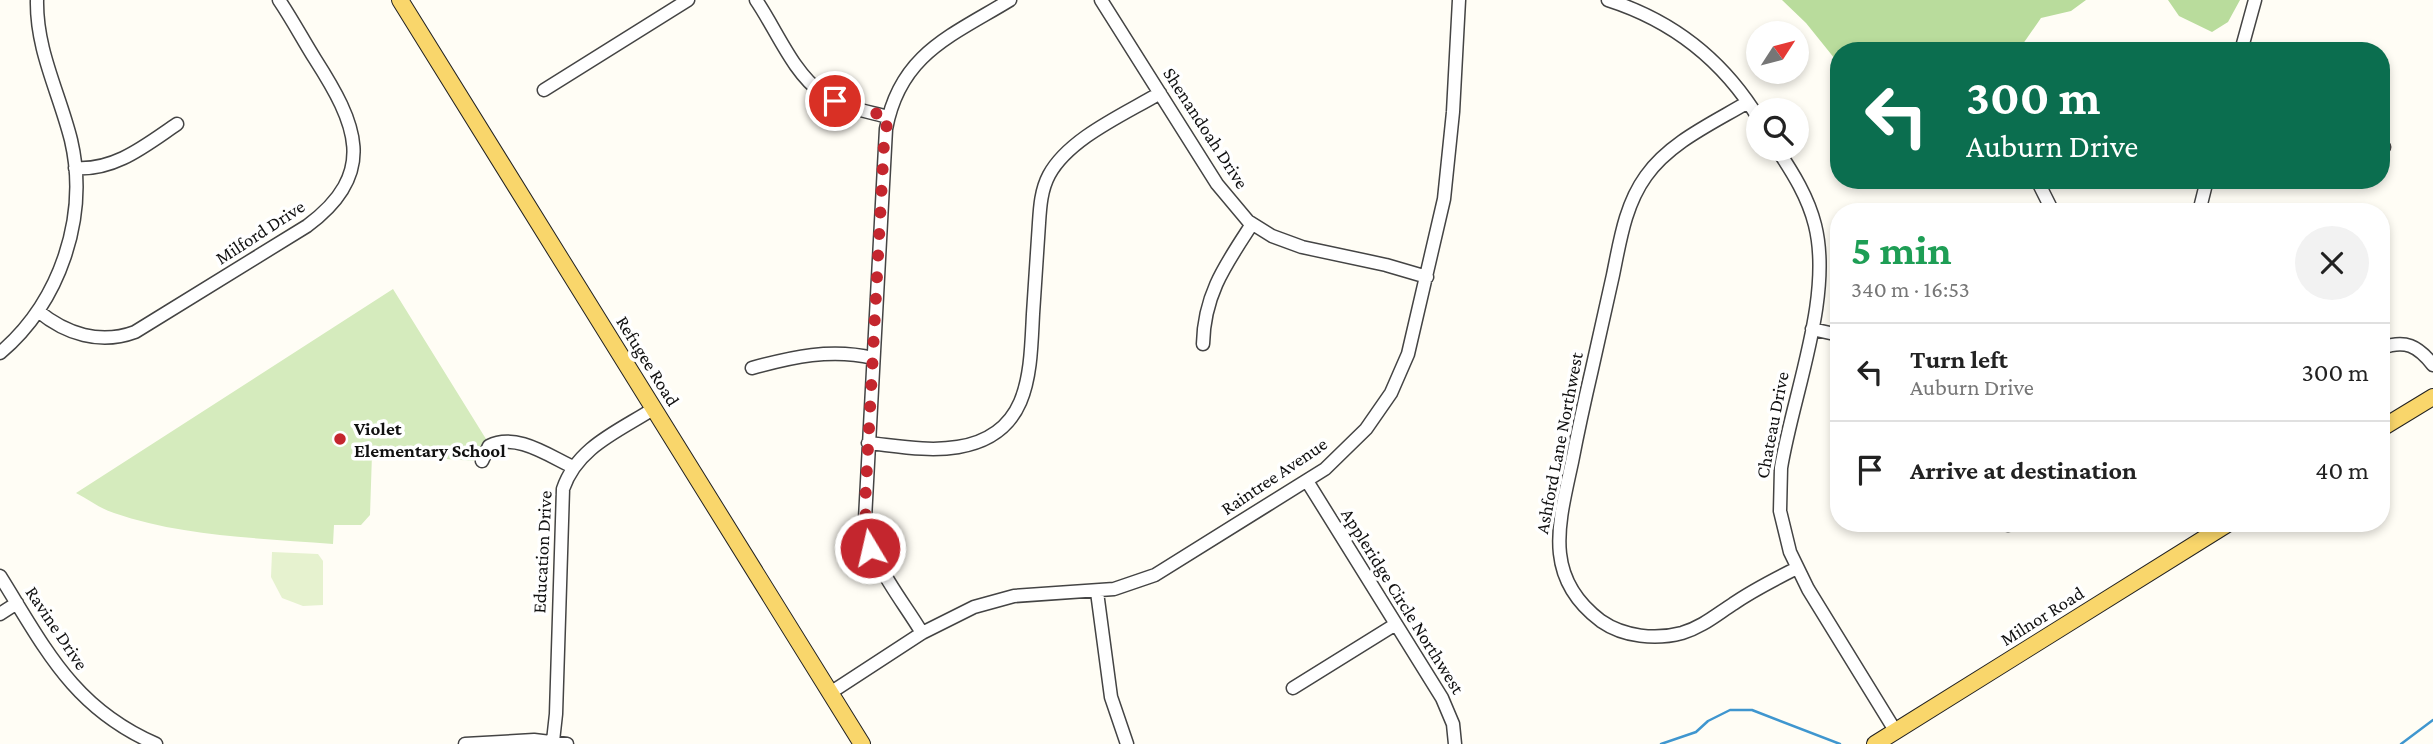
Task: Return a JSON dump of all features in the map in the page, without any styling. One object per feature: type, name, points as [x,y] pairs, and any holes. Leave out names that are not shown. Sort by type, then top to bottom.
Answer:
[{"type":"main road","name":"Refugee Road","points":[[400,0],[862,744]]},
{"type":"main road","points":[[2390,423],[2433,397]]},
{"type":"main road","name":"Milnor Road","points":[[1875,744],[2216,532]]},
{"type":"street","points":[[0,353],[38,311],[55,281],[68,247],[75,197],[71,140],[39,39],[37,0]]},
{"type":"street","name":"Milford Drive","points":[[38,311],[60,326],[86,336],[114,337],[135,332],[307,226],[338,198],[351,172],[354,144],[352,130],[335,91],[279,0]]},
{"type":"street","points":[[544,90],[688,0]]},
{"type":"street","points":[[756,0],[794,62],[822,94],[848,106],[888,117]]},
{"type":"street","points":[[922,633],[870,548],[865,519],[884,143],[888,117],[898,88],[906,75],[925,54],[1010,0]]},
{"type":"street","name":"Shenandoah Drive","points":[[1101,0],[1217,184],[1252,224],[1272,236],[1302,247],[1427,277]]},
{"type":"street","name":"Raintree Avenue","points":[[830,693],[922,633],[961,612],[1000,599],[1097,592],[1128,585],[1154,575],[1307,481],[1346,450],[1366,429],[1391,393],[1408,354],[1427,277],[1448,170],[1459,0]]},
{"type":"street","points":[[1608,0],[1638,11],[1689,39],[1721,67],[1746,99]]},
{"type":"street","points":[[2243,42],[2255,0]]},
{"type":"street","points":[[868,443],[941,449],[963,446],[995,433],[1016,412],[1023,399],[1030,371],[1041,202],[1049,175],[1076,145],[1160,93]]},
{"type":"street","name":"Ashford Lane Northwest","points":[[1746,103],[1675,147],[1654,165],[1633,199],[1620,240],[1586,393],[1560,518],[1558,547],[1564,575],[1588,610],[1612,627],[1653,637],[1682,633],[1708,622],[1756,590],[1797,568]]},
{"type":"street","points":[[75,168],[102,167],[115,163],[177,124]]},
{"type":"street","name":"Chateau Drive","points":[[1784,161],[1800,187],[1816,228],[1820,271],[1812,329],[1784,451],[1779,493],[1785,538],[1797,568],[1896,732]]},
{"type":"street","points":[[1203,344],[1205,317],[1212,291],[1229,258],[1252,224]]},
{"type":"street","points":[[1812,329],[1830,333]]},
{"type":"street","points":[[2390,345],[2408,343],[2421,351],[2433,365]]},
{"type":"street","points":[[752,368],[820,354],[848,354],[873,358]]},
{"type":"street","name":"Education Drive","points":[[553,741],[563,489],[573,467],[594,446],[653,409]]},
{"type":"street","points":[[482,461],[489,446],[503,441],[534,448],[573,467]]},
{"type":"street","name":"Appleridge Circle Northwest","points":[[1307,481],[1442,698],[1453,724],[1455,744]]},
{"type":"street","name":"Ravine Drive","points":[[0,576],[55,664],[83,697],[116,723],[156,744]]},
{"type":"street","points":[[1097,592],[1111,697],[1127,744]]},
{"type":"street","points":[[0,614],[17,603]]},
{"type":"street","points":[[1293,688],[1396,624]]},
{"type":"street","points":[[465,744],[534,740],[567,744]]},
{"type":"green space","points":[[1782,0],[2086,0],[2071,11],[2041,18],[2024,42],[1830,42],[1830,53],[1810,28],[1810,21],[1804,21]]},
{"type":"green space","points":[[2168,0],[2240,0],[2228,22],[2212,32],[2179,16]]},
{"type":"green space","points":[[393,289],[486,439],[476,461],[372,454],[370,515],[361,525],[334,525],[333,544],[222,535],[167,527],[109,511],[76,493]]},
{"type":"green space","points":[[272,552],[318,554],[323,561],[323,605],[303,606],[282,598],[271,577]]},
{"type":"waterway","points":[[1661,744],[1696,732],[1708,721],[1730,710],[1752,710],[1840,744]]},
{"type":"waterway","points":[[2401,744],[2433,720]]},
{"type":"place","name":"Violet Elementary School","points":[[340,439]]},
{"type":"route","points":[[835,101],[888,117],[884,143],[865,505],[870,548]]}]
